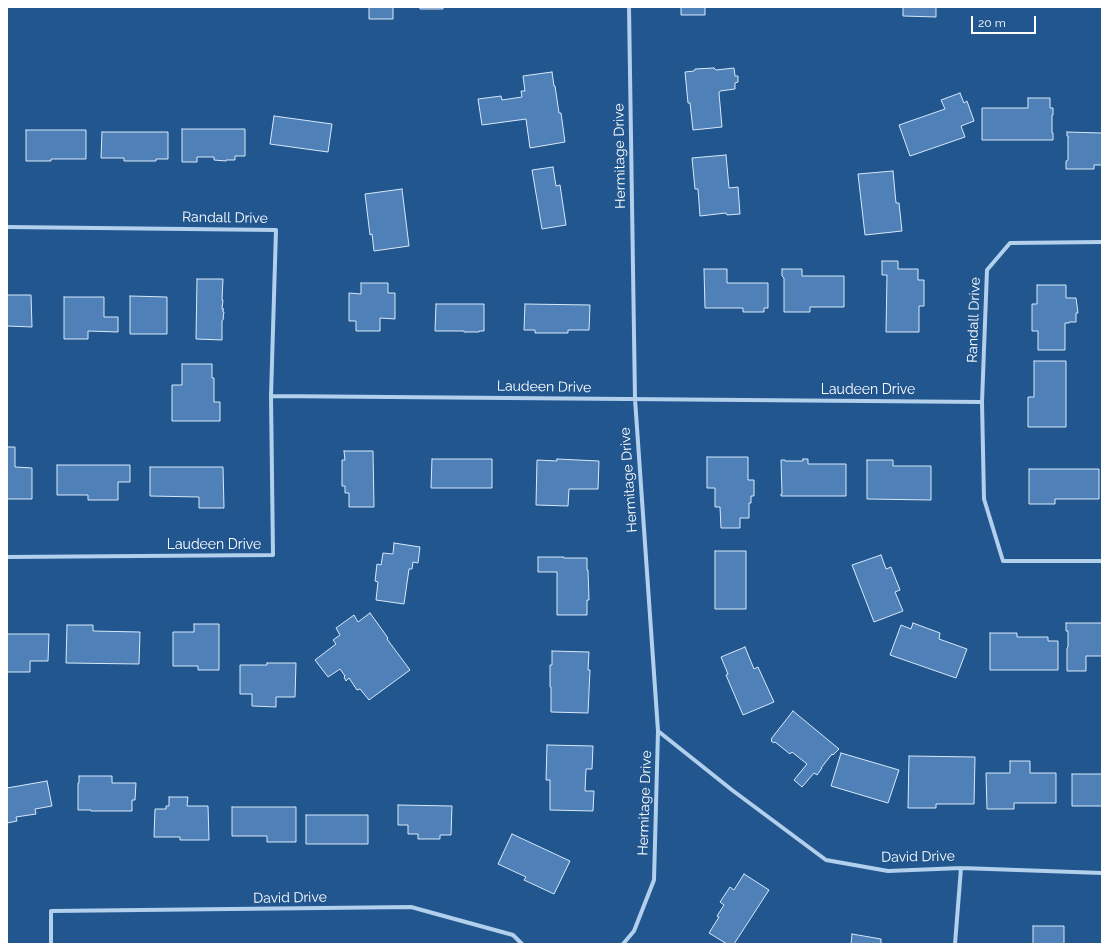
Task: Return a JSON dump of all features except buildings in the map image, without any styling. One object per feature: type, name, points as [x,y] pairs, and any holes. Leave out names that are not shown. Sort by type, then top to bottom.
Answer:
[{"type":"street","name":"Hermitage Drive","points":[[623,944],[634,931],[654,880],[658,731],[635,399],[629,7]]},
{"type":"street","name":"Randall Drive","points":[[7,226],[276,230],[271,396]]},
{"type":"street","name":"Randall Drive","points":[[982,402],[987,270],[1010,243],[1102,242]]},
{"type":"street","name":"Laudeen Drive","points":[[7,557],[273,555],[271,396],[982,402]]},
{"type":"street","points":[[982,402],[984,499],[1003,561],[1102,561]]},
{"type":"street","name":"David Drive","points":[[658,731],[732,790],[826,860],[888,871],[961,868],[1102,873]]},
{"type":"street","points":[[955,944],[961,868]]},
{"type":"street","name":"David Drive","points":[[51,944],[51,911],[411,907],[513,935],[522,944]]}]
